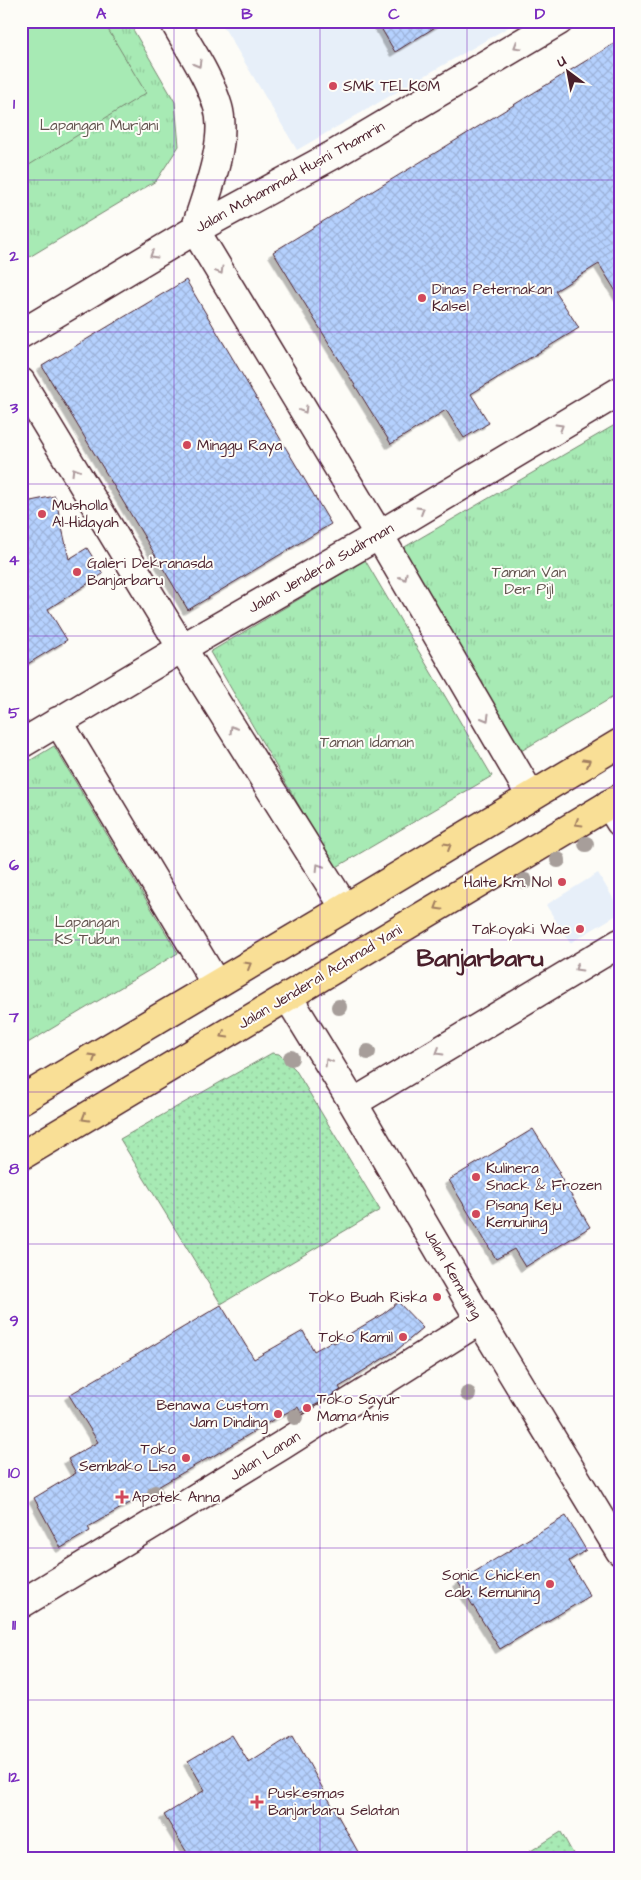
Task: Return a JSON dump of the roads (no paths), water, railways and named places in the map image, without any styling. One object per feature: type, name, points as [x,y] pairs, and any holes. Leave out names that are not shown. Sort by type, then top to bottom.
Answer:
[{"type":"highway","points":[[21,1100],[620,742]]},
{"type":"highway","name":"Jalan Jenderal Achmad Yani","points":[[21,1156],[288,997],[616,808]]},
{"type":"street","points":[[174,21],[204,74],[218,108],[220,138],[210,184],[195,230],[379,535],[531,796]]},
{"type":"street","name":"Jalan Mohammad Husni Thamrin","points":[[21,334],[195,230],[333,155],[559,21]]},
{"type":"street","points":[[21,382],[182,648],[345,908]]},
{"type":"street","name":"Jalan Jenderal Sudirman","points":[[21,744],[182,648],[379,535],[620,391]]},
{"type":"street","points":[[58,721],[216,984]]},
{"type":"street","points":[[353,1103],[620,943]]},
{"type":"street","name":"Jalan Kemuning","points":[[288,997],[620,1551]]},
{"type":"street","name":"Jalan Lanan","points":[[21,1604],[281,1446],[480,1320]]},
{"type":"place","name":"SMK TELKOM","points":[[333,86]]},
{"type":"place","name":"Dinas Peternakan Kalsel","points":[[422,298]]},
{"type":"place","name":"Minggu Raya","points":[[187,445]]},
{"type":"place","name":"Musholla Al-Hidayah","points":[[42,514]]},
{"type":"place","name":"Galeri Dekranasda Banjarbaru","points":[[77,572]]},
{"type":"place","name":"Halte Km. Nol","points":[[562,882]]},
{"type":"place","name":"Takoyaki Wae","points":[[580,929]]},
{"type":"place","name":"Kulinera Snack & Frozen","points":[[476,1177]]},
{"type":"place","name":"Pisang Keju Kemuning","points":[[476,1214]]},
{"type":"place","name":"Toko Buah Riska","points":[[437,1297]]},
{"type":"place","name":"Toko Kamil","points":[[403,1337]]},
{"type":"place","name":"Toko Sayur Mama Anis","points":[[307,1408]]},
{"type":"place","name":"Benawa Custom Jam Dinding","points":[[278,1414]]},
{"type":"place","name":"Toko Sembako Lisa","points":[[186,1458]]},
{"type":"place","name":"Apotek Anna","points":[[122,1497]]},
{"type":"place","name":"Sonic Chicken cab. Kemuning","points":[[550,1584]]},
{"type":"place","name":"Puskesmas Banjarbaru Selatan","points":[[257,1802]]},
{"type":"district","name":"Banjarbaru","points":[[480,958]]},
{"type":"park label","name":"Lapangan Murjani","points":[[99,125]]},
{"type":"park label","name":"Taman Van Der Pijl","points":[[529,580]]},
{"type":"park label","name":"Taman Idaman","points":[[367,742]]},
{"type":"park label","name":"Lapangan KS Tubun","points":[[87,930]]}]
